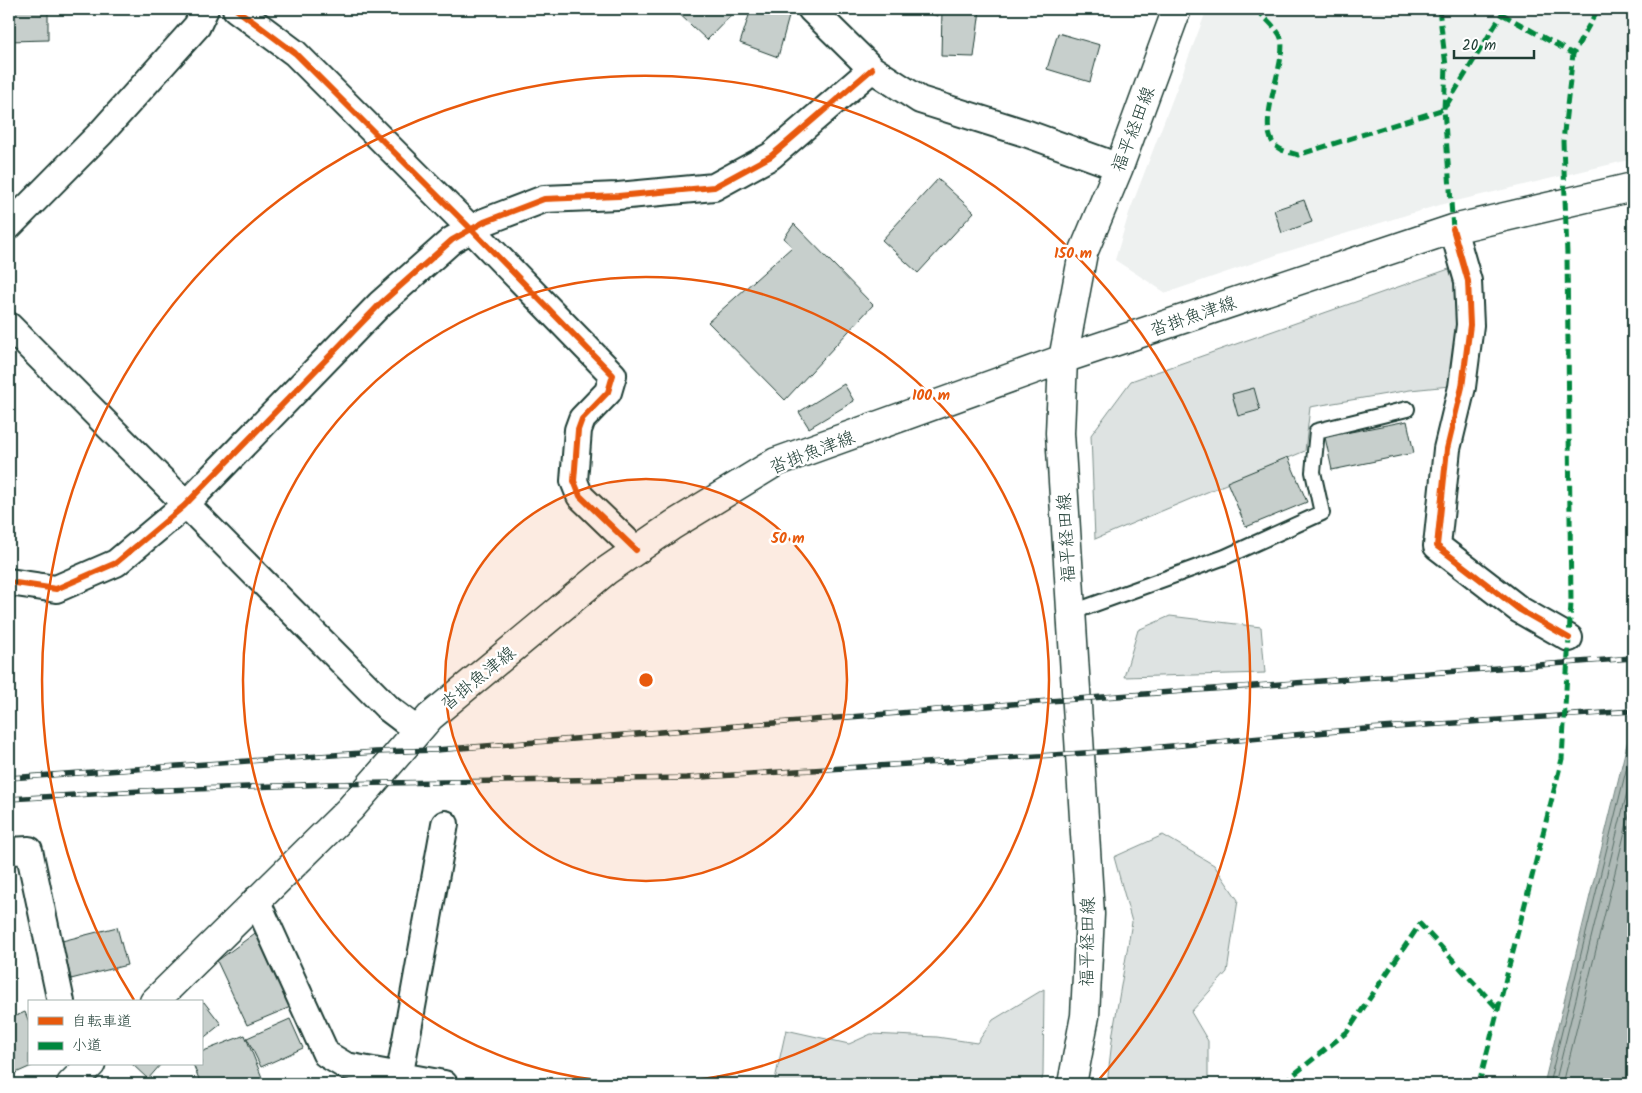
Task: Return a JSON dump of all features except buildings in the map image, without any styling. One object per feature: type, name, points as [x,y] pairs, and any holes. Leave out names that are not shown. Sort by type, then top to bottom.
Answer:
[{"type":"main road","name":"福平経田線","points":[[1072,1084],[1085,1016],[1090,914],[1060,432],[1063,359],[1083,253],[1119,167],[1177,9]]},
{"type":"main road","name":"沓掛魚津線","points":[[156,1000],[350,808],[430,717],[606,571],[673,525],[776,462],[1063,359],[1453,229],[1633,187]]},
{"type":"street","points":[[9,226],[101,133],[197,26],[204,9]]},
{"type":"street","points":[[236,9],[295,53],[471,229],[612,375],[608,392],[582,419],[578,430],[574,482],[580,496],[636,550]]},
{"type":"street","points":[[811,9],[872,69],[920,100],[1028,134],[1119,167]]},
{"type":"street","points":[[9,582],[56,588],[116,563],[184,506],[380,304],[452,240],[471,229],[544,199],[618,196],[714,187],[771,156],[872,69]]},
{"type":"street","points":[[1453,229],[1468,282],[1470,325],[1462,387],[1447,449],[1437,546],[1520,610],[1569,638]]},
{"type":"street","points":[[9,326],[184,506],[389,709],[418,731]]},
{"type":"street","points":[[399,1080],[444,824]]},
{"type":"street","points":[[9,851],[29,850],[60,1000]]},
{"type":"street","points":[[256,900],[326,1054],[346,1066],[399,1080],[444,1084]]},
{"type":"lane","points":[[1070,613],[1225,556],[1322,513],[1313,472],[1317,431],[1407,409]]},
{"type":"shaded area","points":[[1207,9],[1633,9],[1633,159],[1439,205],[1282,253],[1166,293],[1115,260],[1129,213]]},
{"type":"shaded area","points":[[1449,269],[1454,282],[1458,361],[1450,386],[1410,390],[1310,407],[1305,451],[1095,539],[1091,435],[1131,381]]},
{"type":"shaded area","points":[[1170,616],[1261,627],[1265,673],[1124,677],[1138,630]]},
{"type":"shaded area","points":[[1163,835],[1214,865],[1238,900],[1227,972],[1191,1012],[1208,1041],[1208,1084],[1107,1084],[1113,1032],[1132,922],[1114,857]]},
{"type":"shaded area","points":[[1044,989],[1043,1075],[1041,1084],[774,1084],[786,1030],[849,1044],[871,1034],[937,1037],[977,1043],[993,1020]]},
{"type":"water","points":[[1633,729],[1633,1084],[1544,1084],[1628,740]]},
{"type":"railway","points":[[9,778],[376,752],[436,750],[1049,701],[1633,658]]},
{"type":"railway","points":[[9,799],[141,791],[330,784],[686,778],[1116,751],[1338,731],[1633,711]]},
{"type":"marked path","points":[[1256,9],[1274,27],[1281,38],[1282,50],[1272,97],[1268,129],[1272,141],[1280,149],[1298,155],[1444,109],[1502,14],[1502,9]]},
{"type":"marked path","points":[[1439,9],[1446,66],[1444,109],[1453,229]]},
{"type":"marked path","points":[[1479,1084],[1562,759],[1571,603],[1567,255],[1563,141],[1573,54],[1598,9]]},
{"type":"marked path","points":[[1502,14],[1573,54]]},
{"type":"marked path","points":[[1284,1084],[1347,1032],[1420,924],[1498,1009]]},
{"type":"cycle path","points":[[236,9],[295,53],[471,229],[613,375],[608,392],[582,419],[578,430],[574,481],[580,496],[636,550]]},
{"type":"cycle path","points":[[9,582],[56,589],[116,563],[184,506],[380,304],[452,240],[484,222],[544,199],[618,196],[714,187],[771,156],[872,69]]},
{"type":"cycle path","points":[[1453,229],[1468,281],[1470,325],[1462,387],[1447,449],[1437,546],[1520,610],[1569,638]]}]
